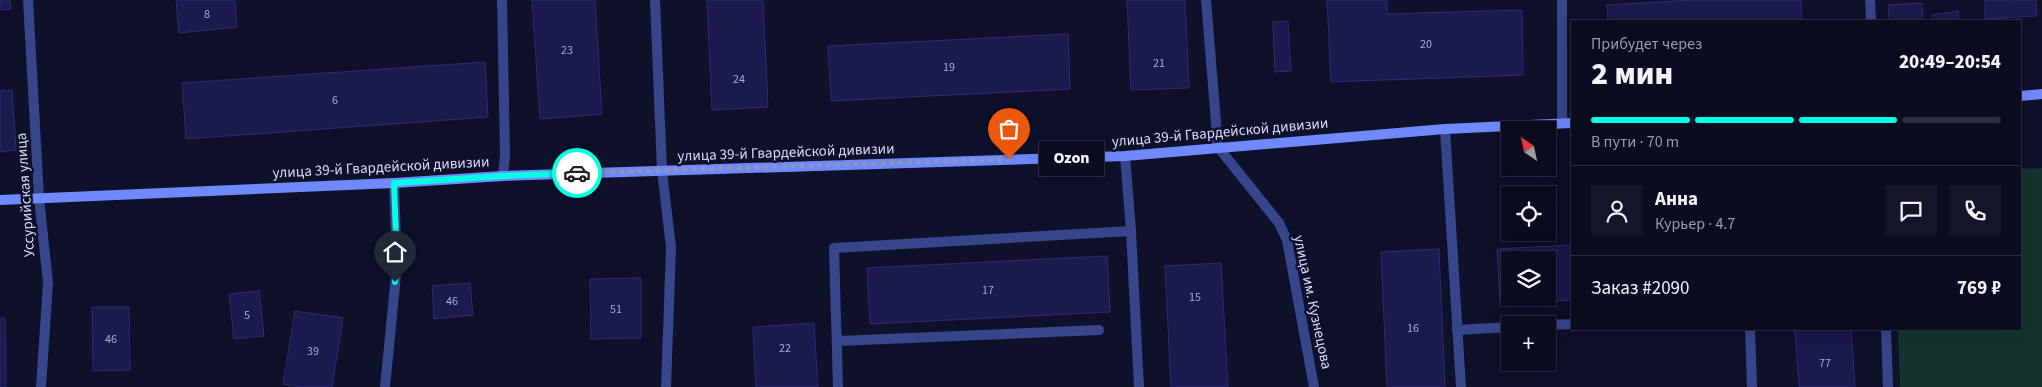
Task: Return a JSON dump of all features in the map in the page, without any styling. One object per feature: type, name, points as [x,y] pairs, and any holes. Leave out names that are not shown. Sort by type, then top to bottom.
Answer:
[{"type":"main road","points":[[2021,96],[2042,94]]},
{"type":"main road","name":"улица 39-й Гвардейской дивизии","points":[[0,200],[394,183],[503,176],[1125,156],[1445,129],[1568,123]]},
{"type":"street","name":"Уссурийская улица","points":[[28,0],[39,198],[48,283],[41,387]]},
{"type":"street","points":[[502,0],[505,155],[503,176]]},
{"type":"street","points":[[655,0],[662,171],[671,247],[666,387]]},
{"type":"street","points":[[1206,0],[1218,148]]},
{"type":"street","points":[[1562,0],[1568,123]]},
{"type":"street","points":[[1870,0],[1871,20]]},
{"type":"street","points":[[1445,129],[1461,387]]},
{"type":"street","name":"улица им. Кузнецова","points":[[1218,148],[1279,223],[1287,240],[1314,387]]},
{"type":"street","points":[[1125,156],[1140,387]]},
{"type":"street","points":[[385,387],[397,265],[394,183]]},
{"type":"street","points":[[838,387],[834,248],[1131,231]]},
{"type":"street","points":[[1556,325],[1571,324]]},
{"type":"street","points":[[1458,330],[1501,328]]},
{"type":"street","points":[[837,342],[1099,330]]},
{"type":"street","points":[[1750,330],[1752,387]]},
{"type":"street","points":[[1886,330],[1888,387]]},
{"type":"green space","points":[[2042,168],[2042,387],[1900,387],[1898,330],[2021,330],[2021,169]]},
{"type":"building","points":[[0,0],[10,0],[11,9],[0,10]]},
{"type":"building","points":[[176,0],[235,0],[237,27],[179,33]]},
{"type":"building","points":[[532,0],[595,0],[602,114],[540,119]]},
{"type":"building","points":[[707,0],[763,0],[768,107],[712,110]]},
{"type":"building","points":[[1127,0],[1185,0],[1189,88],[1131,90]]},
{"type":"building","points":[[1327,0],[1387,0],[1387,14],[1522,10],[1523,75],[1331,82]]},
{"type":"building","points":[[1693,0],[1801,0],[1802,20],[1608,20],[1607,5]]},
{"type":"building","points":[[1985,0],[2036,0],[2037,16],[1985,19]]},
{"type":"building","points":[[1922,3],[1923,20],[1889,20],[1888,5]]},
{"type":"building","points":[[1958,11],[1959,20],[1933,20],[1932,15]]},
{"type":"building","points":[[1288,21],[1291,71],[1275,72],[1273,22]]},
{"type":"building","points":[[1068,34],[1070,89],[831,101],[828,46]]},
{"type":"building","points":[[485,62],[488,117],[186,139],[182,83]]},
{"type":"building","points":[[12,90],[16,150],[0,152],[0,91]]},
{"type":"building","points":[[1571,245],[1571,300],[1556,301],[1556,251],[1501,251],[1501,304],[1497,249]]},
{"type":"building","points":[[1439,249],[1445,387],[1387,387],[1381,252]]},
{"type":"building","points":[[1107,256],[1110,312],[870,324],[867,268]]},
{"type":"building","points":[[1221,263],[1228,387],[1171,387],[1165,266]]},
{"type":"building","points":[[641,278],[641,338],[591,339],[590,279]]},
{"type":"building","points":[[470,283],[473,315],[434,319],[432,286]]},
{"type":"building","points":[[259,291],[264,336],[234,339],[229,294]]},
{"type":"building","points":[[92,307],[129,307],[130,370],[93,371]]},
{"type":"building","points":[[295,311],[343,318],[332,387],[301,387],[283,384]]},
{"type":"building","points":[[0,318],[5,318],[6,387],[0,387]]},
{"type":"building","points":[[814,323],[818,387],[756,387],[753,327]]},
{"type":"building","points":[[1795,330],[1851,330],[1855,387],[1799,387]]},
{"type":"way so far","points":[[577,173],[1009,159]]},
{"type":"place","name":"Ozon","points":[[1009,159]]},
{"type":"route","points":[[395,282],[397,265],[394,183],[577,173]]}]
